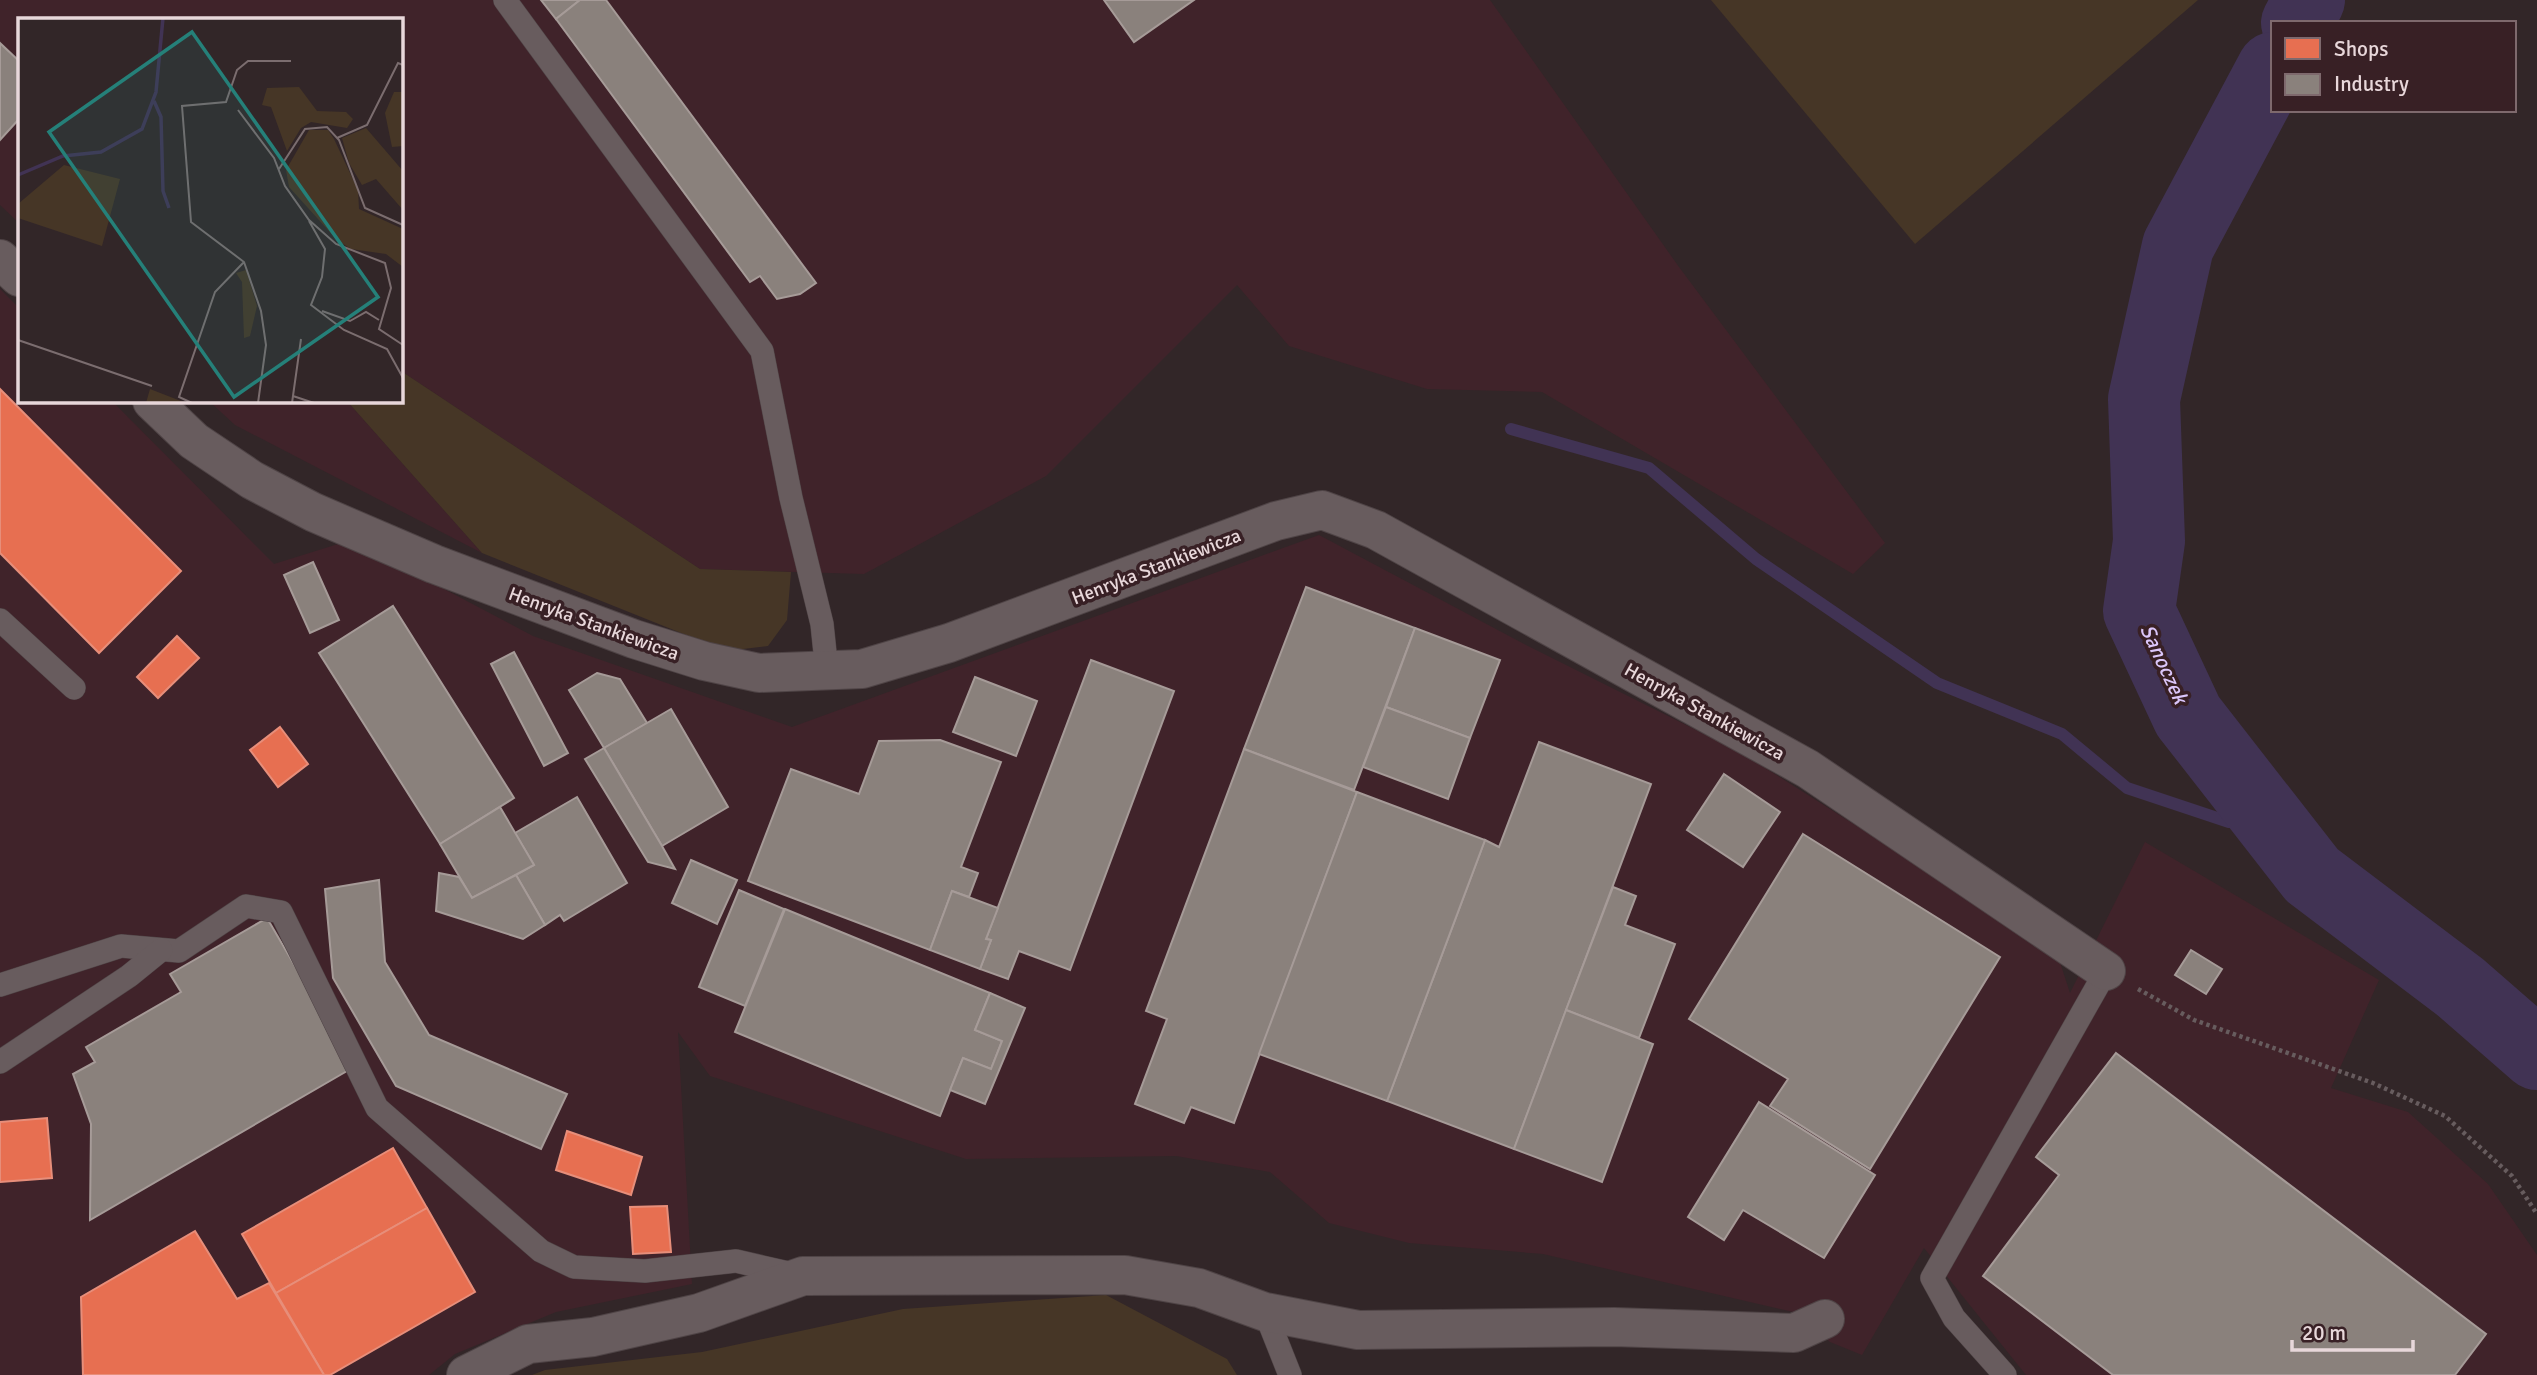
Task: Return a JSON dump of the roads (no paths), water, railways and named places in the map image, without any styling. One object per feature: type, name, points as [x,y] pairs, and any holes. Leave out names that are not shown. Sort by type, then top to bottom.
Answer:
[{"type":"street","points":[[0,259],[18,276]]},
{"type":"street","name":"Henryka Stankiewicza","points":[[153,402],[194,440],[253,480],[313,512],[434,564],[704,662],[759,673],[862,669],[950,643],[1276,521],[1322,510],[1376,530],[1808,769],[2106,971]]},
{"type":"street","points":[[466,1375],[528,1344],[593,1337],[699,1313],[803,1276],[1125,1275],[1199,1288],[1265,1312],[1358,1330],[1614,1327],[1794,1333],[1825,1319]]},
{"type":"lane","points":[[505,0],[762,351],[791,498],[822,624],[827,671]]},
{"type":"lane","points":[[0,620],[74,688]]},
{"type":"lane","points":[[0,985],[121,946],[179,951],[246,906],[281,912],[377,1108],[541,1251],[574,1267],[645,1271],[736,1261],[803,1276]]},
{"type":"lane","points":[[0,1062],[129,976],[162,950]]},
{"type":"lane","points":[[2005,1375],[1954,1318],[1932,1278],[2106,971]]},
{"type":"lane","points":[[1265,1312],[1290,1375]]},
{"type":"waterway","name":"Sanoczek","points":[[2298,21],[2309,0]]},
{"type":"waterway","name":"Sanoczek","points":[[2271,72],[2178,246],[2144,399],[2149,541],[2139,611],[2188,716],[2312,875],[2460,987],[2537,1054]]},
{"type":"waterway","points":[[1511,429],[1649,468],[1756,559],[1937,683],[2062,734],[2127,788],[2229,822],[2266,815]]}]
